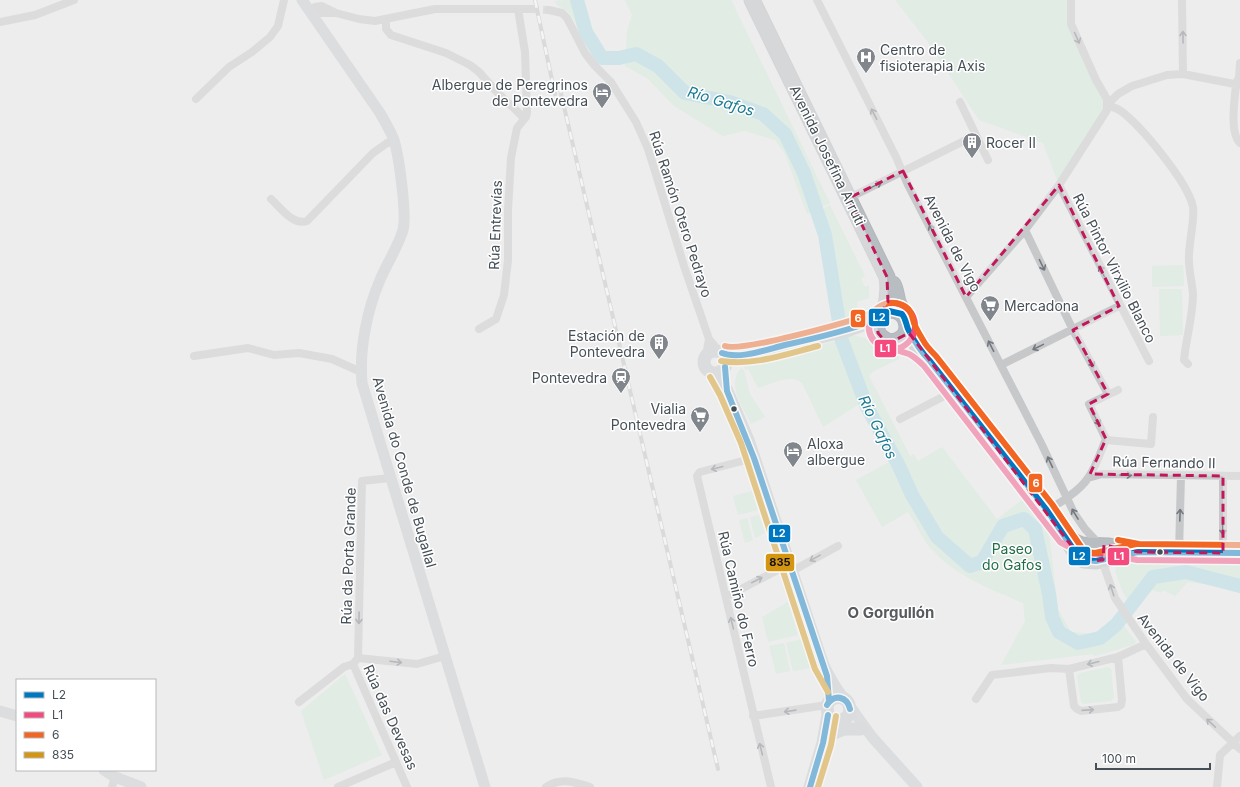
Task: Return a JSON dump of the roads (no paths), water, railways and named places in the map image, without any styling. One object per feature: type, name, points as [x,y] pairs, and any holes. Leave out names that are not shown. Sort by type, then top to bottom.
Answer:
[{"type":"highway","name":"Avenida Josefina Arruti","points":[[752,0],[887,277],[889,292],[888,302],[881,316]]},
{"type":"highway","points":[[887,277],[895,288],[898,303],[906,323],[921,352]]},
{"type":"highway","points":[[887,339],[903,337],[906,323],[898,312],[894,310],[881,316],[877,329],[887,339],[921,352],[930,360],[1050,510],[1064,534],[1075,542],[1105,558],[1138,552],[1240,553]]},
{"type":"main road","points":[[846,332],[881,316]]},
{"type":"main road","points":[[842,720],[833,720],[835,705],[828,676],[754,458],[727,391],[719,361],[846,332],[866,332],[887,339]]},
{"type":"main road","points":[[826,739],[849,714],[835,705]]},
{"type":"main road","points":[[810,787],[826,739],[835,705]]},
{"type":"main road","points":[[826,739],[844,730],[861,730]]},
{"type":"street","points":[[0,22],[35,15],[74,0]]},
{"type":"street","points":[[196,99],[229,66],[252,52],[270,37],[278,26],[284,0]]},
{"type":"street","name":"Avenida do Conde de Bugallal","points":[[302,0],[310,8],[319,27],[380,113],[389,128],[394,142],[403,197],[403,228],[400,240],[380,280],[372,300],[364,338],[361,372],[364,392],[485,787]]},
{"type":"street","name":"Avenida de Vigo","points":[[817,0],[903,171],[908,185],[1042,445],[1074,513],[1105,558],[1115,598],[1146,644],[1187,699],[1240,749]]},
{"type":"street","points":[[966,298],[1025,230],[1059,185],[1107,110],[1107,99],[1096,80],[1071,24],[1071,0]]},
{"type":"street","points":[[1182,0],[1183,74]]},
{"type":"street","points":[[310,8],[375,21],[440,9],[531,9]]},
{"type":"street","points":[[310,8],[324,10]]},
{"type":"street","name":"Rúa Entrevías","points":[[480,329],[496,319],[504,296],[508,260],[511,158],[517,128],[526,116],[528,108],[525,52],[518,9]]},
{"type":"street","points":[[319,27],[324,10]]},
{"type":"street","name":"Rúa Ramón Otero Pedrayo","points":[[549,10],[562,14],[568,18],[585,53],[615,87],[642,135],[654,168],[708,339],[719,361]]},
{"type":"street","points":[[386,20],[386,29],[391,35],[446,53],[470,65],[479,72],[522,116],[526,116]]},
{"type":"street","points":[[1240,63],[1233,131],[1240,143]]},
{"type":"street","points":[[1107,105],[1118,94],[1132,86],[1167,75],[1183,74],[1238,84]]},
{"type":"street","points":[[960,102],[988,160]]},
{"type":"street","points":[[1107,105],[1120,110],[1148,137],[1189,194],[1193,208],[1188,256],[1193,293],[1192,312],[1184,360],[1188,364]]},
{"type":"street","points":[[849,198],[976,135]]},
{"type":"street","points":[[271,199],[293,220],[298,222],[307,221],[373,153],[387,143],[394,142]]},
{"type":"street","name":"Rúa Pintor Virxilio Blanco","points":[[1059,185],[1119,306],[1149,362]]},
{"type":"street","points":[[1025,230],[1073,330],[1108,394]]},
{"type":"street","points":[[1001,365],[1119,306]]},
{"type":"street","name":"Rúa Ramón Otero Pedrayo","points":[[708,339],[719,361]]},
{"type":"street","points":[[194,356],[248,348],[274,355],[299,353],[332,359],[361,372]]},
{"type":"street","points":[[1106,440],[1089,404],[1118,390]]},
{"type":"street","points":[[900,419],[954,391]]},
{"type":"street","points":[[1106,440],[1151,444],[1153,417]]},
{"type":"street","points":[[1050,510],[1081,486],[1088,478],[1106,440]]},
{"type":"street","name":"Rúa Camiño do Ferro","points":[[754,458],[700,472],[697,476],[771,787]]},
{"type":"street","name":"Rúa Fernando II","points":[[1088,478],[1102,474],[1240,476]]},
{"type":"street","points":[[1179,553],[1181,476]]},
{"type":"street","points":[[1223,476],[1223,553]]},
{"type":"street","name":"Rúa da Porta Grande","points":[[355,661],[362,482],[390,478]]},
{"type":"street","points":[[726,597],[838,546]]},
{"type":"street","points":[[976,699],[992,675],[1051,668],[1069,669],[1118,657],[1146,644]]},
{"type":"street","points":[[299,702],[355,661],[418,664],[445,656]]},
{"type":"street","points":[[1069,669],[1074,706],[1077,709],[1081,711],[1118,707],[1121,705],[1122,700],[1118,657]]},
{"type":"street","name":"Rúa das Devesas","points":[[355,661],[407,787]]},
{"type":"street","points":[[753,716],[835,705],[872,737],[917,787]]},
{"type":"street","points":[[0,711],[16,716]]},
{"type":"street","points":[[842,720],[872,737]]},
{"type":"street","points":[[1217,787],[1220,755],[1240,736]]},
{"type":"street","points":[[338,787],[396,762]]},
{"type":"street","points":[[105,771],[113,782],[140,787]]},
{"type":"street","points":[[546,787],[554,783],[567,781],[590,787]]},
{"type":"waterway","name":"Río Gafos","points":[[577,0],[586,32],[602,58],[619,58],[636,54],[658,66],[685,93],[730,102],[763,114],[785,134],[804,173],[825,235],[842,341],[867,407],[898,464],[912,495],[937,537],[970,566],[982,562],[1003,526],[1024,519],[1035,529],[1049,594],[1052,617],[1059,632],[1078,643],[1100,638],[1116,625],[1153,577],[1186,572],[1240,586]]},
{"type":"tunnel","points":[[531,9],[549,10]]},
{"type":"railway","points":[[535,0],[555,94]]},
{"type":"railway","points":[[559,85],[718,769]]},
{"type":"place","name":"Centro de fisioterapia Axis","points":[[866,74]]},
{"type":"place","name":"Albergue de Peregrinos de Pontevedra","points":[[602,109]]},
{"type":"place","name":"Rocer II","points":[[972,159]]},
{"type":"place","name":"Mercadona","points":[[990,322]]},
{"type":"place","name":"Estación de Pontevedra","points":[[659,360]]},
{"type":"place","name":"Pontevedra","points":[[621,394]]},
{"type":"place","name":"Vialia Pontevedra","points":[[700,433]]},
{"type":"place","name":"Aloxa albergue","points":[[793,468]]},
{"type":"district","name":"O Gorgullón","points":[[891,612]]},
{"type":"park label","name":"Paseo do Gafos","points":[[1012,556]]}]
